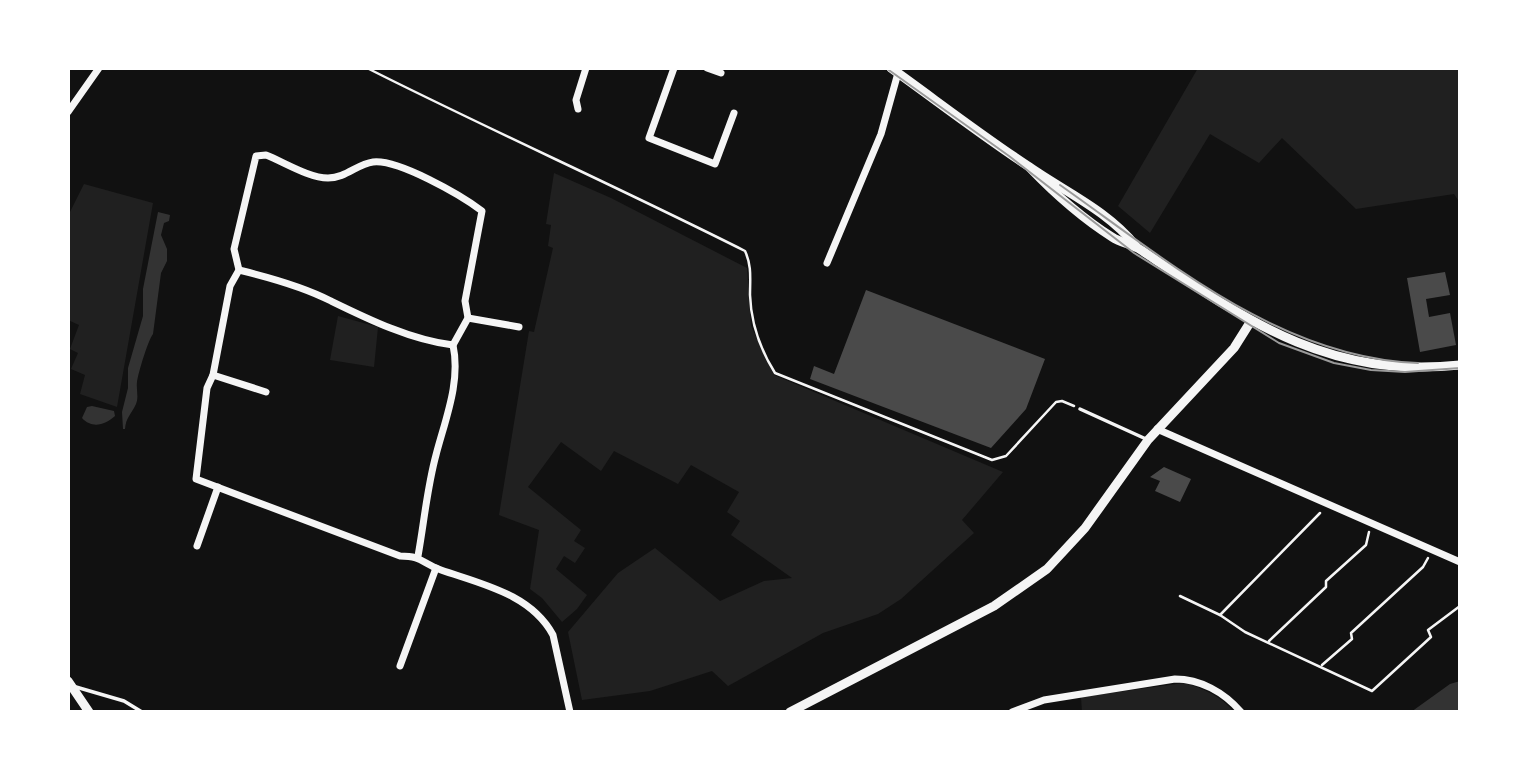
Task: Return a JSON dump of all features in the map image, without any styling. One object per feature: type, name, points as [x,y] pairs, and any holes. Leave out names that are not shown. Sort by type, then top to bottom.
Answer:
[{"type":"street","points":[[68,112],[99,68]]},
{"type":"street","points":[[578,109],[576,100],[586,68]]},
{"type":"street","points":[[674,68],[649,138],[715,164],[734,113]]},
{"type":"street","points":[[708,68],[721,73]]},
{"type":"street","points":[[827,263],[881,134],[895,71],[1030,168],[1110,235],[1137,247],[1251,321],[1308,349],[1341,358],[1401,367],[1460,365]]},
{"type":"street","points":[[418,556],[436,454],[447,425],[456,359],[453,345],[468,318],[465,301],[482,211],[468,200],[388,162],[371,162],[342,177],[324,178],[267,155],[256,156],[234,249],[239,270],[230,286],[213,375],[207,388],[196,479],[400,556],[418,556],[436,568],[505,592],[547,624],[556,646],[570,712]]},
{"type":"street","points":[[239,270],[330,300],[348,311],[436,343],[453,345]]},
{"type":"street","points":[[468,318],[519,327]]},
{"type":"street","points":[[790,712],[994,606],[1047,569],[1085,528],[1157,429],[1234,348],[1251,321]]},
{"type":"street","points":[[213,375],[266,392]]},
{"type":"street","points":[[1157,429],[1460,562]]},
{"type":"street","points":[[197,546],[218,487]]},
{"type":"street","points":[[400,666],[436,568]]},
{"type":"street","points":[[1012,712],[1044,700],[1175,679],[1192,679],[1209,687],[1227,698],[1241,712]]},
{"type":"street","points":[[70,683],[89,712]]},
{"type":"lane","points":[[1080,409],[1148,440]]},
{"type":"lane","points":[[70,683],[124,701],[142,712]]},
{"type":"path","points":[[368,68],[514,142],[619,188],[745,251],[751,263],[752,321],[760,345],[775,373],[992,460],[1006,456],[1056,402],[1062,401],[1080,409]]},
{"type":"path","points":[[1220,615],[1328,505]]},
{"type":"path","points":[[1269,641],[1366,545],[1371,524]]},
{"type":"path","points":[[1322,666],[1352,639],[1351,633],[1374,610],[1423,567],[1432,551]]},
{"type":"path","points":[[1180,596],[1220,615],[1245,632],[1372,691],[1431,638],[1428,631],[1460,607]]},
{"type":"shaded area","points":[[1198,68],[1460,68],[1460,203],[1454,194],[1356,209],[1282,138],[1259,163],[1210,134],[1150,233],[1118,206]]},
{"type":"shaded area","points":[[554,173],[611,198],[747,268],[751,326],[774,375],[1003,472],[962,520],[974,533],[901,599],[878,614],[823,633],[728,686],[712,671],[650,691],[582,700],[568,632],[618,573],[655,548],[720,601],[764,581],[792,578],[731,535],[740,521],[727,512],[739,492],[691,465],[678,484],[614,451],[601,471],[561,442],[528,487],[581,530],[574,541],[585,548],[575,563],[564,556],[556,569],[587,595],[577,609],[562,622],[542,598],[530,589],[539,530],[499,515],[529,331],[534,332],[553,248],[548,246],[551,225],[546,224]]},
{"type":"shaded area","points":[[84,184],[153,203],[117,407],[80,394],[85,375],[71,369],[78,353],[70,349],[79,325],[68,320],[68,216]]},
{"type":"shaded area","points":[[158,212],[170,215],[169,221],[164,223],[161,235],[167,249],[167,261],[161,273],[153,334],[138,378],[137,401],[123,429],[122,412],[128,388],[128,368],[143,316],[143,289]]},
{"type":"shaded area","points":[[338,316],[378,327],[374,367],[330,360]]},
{"type":"shaded area","points":[[87,407],[114,411],[115,416],[107,422],[90,424],[82,418]]},
{"type":"shaded area","points":[[1460,681],[1460,712],[1411,712],[1450,684]]},
{"type":"shaded area","points":[[1184,683],[1212,694],[1234,712],[1082,712],[1081,697]]},
{"type":"building","points":[[1445,272],[1450,295],[1426,299],[1429,317],[1450,313],[1456,345],[1420,352],[1407,278]]},
{"type":"building","points":[[866,290],[1045,359],[1026,409],[991,448],[810,379],[814,366],[834,374]]},
{"type":"building","points":[[1164,467],[1191,479],[1180,502],[1155,491],[1160,481],[1150,477]]},
{"type":"tram line","points":[[886,68],[1009,156],[1134,253],[1279,343],[1334,363],[1371,370],[1405,372],[1460,368]]},
{"type":"tram line","points":[[1060,185],[1185,273],[1228,301],[1273,325],[1319,344],[1368,357],[1418,363]]}]
